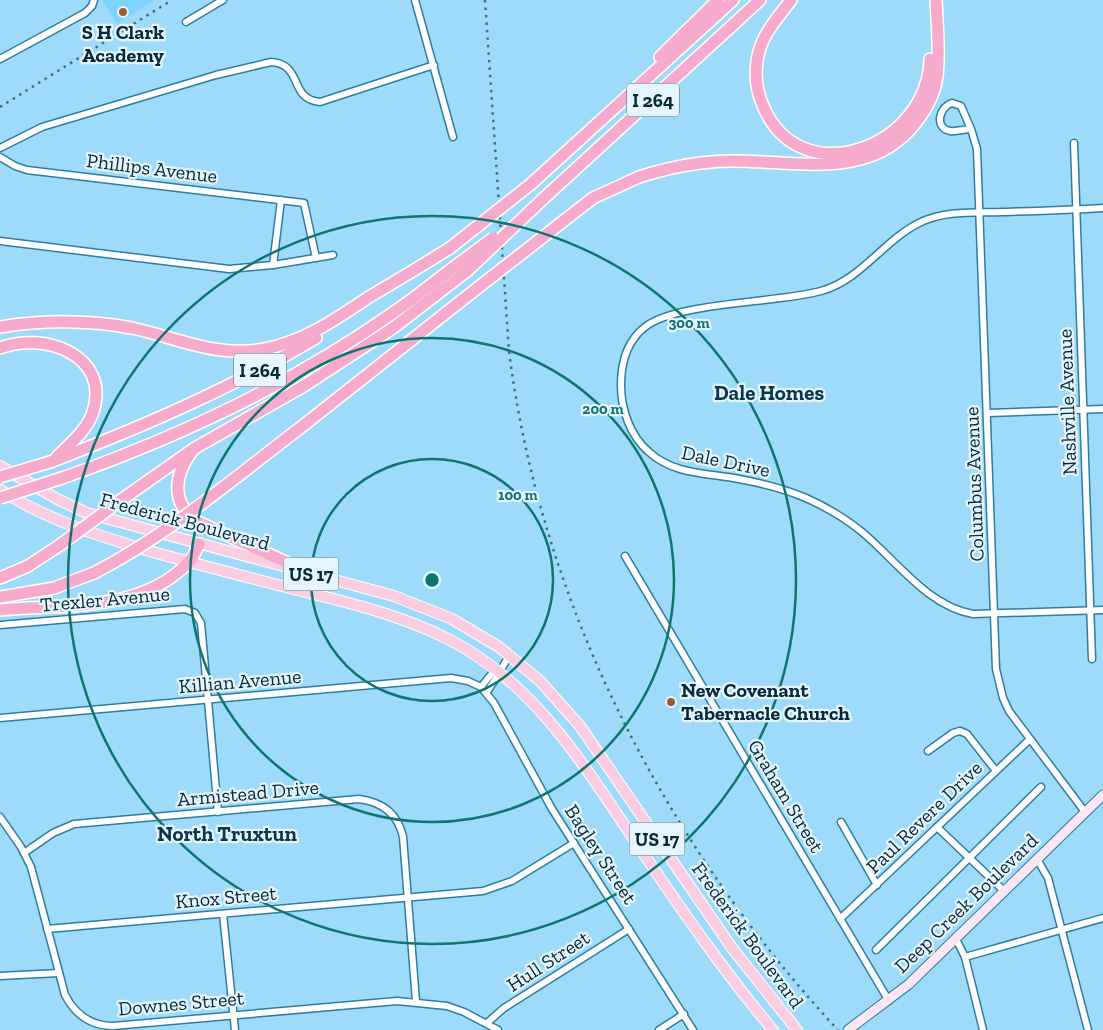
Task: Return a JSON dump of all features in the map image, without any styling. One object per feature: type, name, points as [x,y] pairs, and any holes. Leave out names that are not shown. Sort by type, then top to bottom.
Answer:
[{"type":"highway","points":[[531,184],[718,0]]},
{"type":"highway","name":"I 264","points":[[0,477],[53,461],[150,423],[247,377],[340,325],[450,248],[531,184],[733,0]]},
{"type":"highway","name":"I 264","points":[[0,498],[66,477],[195,424],[295,373],[464,267],[544,198],[760,0]]},
{"type":"highway","points":[[791,0],[765,37],[760,49],[756,74],[760,100],[765,111],[780,132],[791,141],[815,151],[830,153],[844,153],[870,146],[894,133],[920,101],[933,76],[929,0]]},
{"type":"highway","points":[[0,597],[54,588],[94,573],[127,556],[178,522],[593,198],[659,170],[706,162],[839,164],[856,162],[874,155],[893,144],[911,129],[926,109],[933,76],[936,0]]},
{"type":"highway","points":[[3,327],[39,322],[86,322],[134,329],[206,348],[225,350],[264,349],[282,345],[315,332],[450,248]]},
{"type":"highway","points":[[0,578],[28,566],[60,545],[195,448],[304,386],[366,346],[419,309],[464,267]]},
{"type":"highway","points":[[0,348],[30,341],[53,344],[72,353],[91,375],[96,392],[93,414],[82,430],[53,461]]},
{"type":"highway","points":[[195,448],[184,463],[177,481],[178,499],[186,512],[198,522],[310,573]]},
{"type":"highway","points":[[0,610],[73,605],[129,598],[169,578],[189,562],[200,544]]},
{"type":"main road","name":"Frederick Boulevard","points":[[0,466],[58,500],[87,513],[310,573],[422,606],[479,634],[510,655],[540,681],[580,726],[732,948],[797,1030]]},
{"type":"main road","name":"Frederick Boulevard","points":[[0,490],[49,518],[97,536],[189,562],[346,602],[416,624],[459,645],[498,671],[537,705],[568,742],[719,963],[773,1030]]},
{"type":"street","points":[[0,59],[85,13],[92,6],[94,0]]},
{"type":"street","points":[[186,22],[223,0]]},
{"type":"street","points":[[415,0],[453,138]]},
{"type":"street","points":[[0,148],[42,127],[216,75],[271,62],[290,69],[302,95],[307,99],[320,102],[434,65]]},
{"type":"street","name":"Columbus Avenue","points":[[971,129],[950,131],[945,128],[941,124],[942,110],[948,104],[956,103],[961,106],[971,129],[978,150],[999,683],[1010,711],[1085,812]]},
{"type":"street","name":"Nashville Avenue","points":[[1074,143],[1092,659]]},
{"type":"street","name":"Phillips Avenue","points":[[0,157],[15,166],[28,170],[304,203],[316,258]]},
{"type":"street","points":[[273,265],[281,200]]},
{"type":"street","name":"Dale Drive","points":[[1103,208],[940,216],[919,223],[906,230],[854,275],[822,290],[694,310],[658,319],[639,332],[628,348],[623,360],[621,390],[632,430],[648,451],[665,464],[688,472],[764,484],[806,498],[831,511],[860,530],[943,604],[967,613],[1103,610]]},
{"type":"street","points":[[0,242],[206,268],[229,269],[273,265],[333,255]]},
{"type":"street","points":[[988,413],[1103,409]]},
{"type":"street","name":"Graham Street","points":[[625,556],[889,1001]]},
{"type":"street","name":"Trexler Avenue","points":[[0,625],[185,609],[195,613],[201,627],[207,700]]},
{"type":"street","points":[[480,687],[493,672],[498,671],[510,655]]},
{"type":"street","points":[[486,692],[498,678],[498,671]]},
{"type":"street","name":"Killian Avenue","points":[[0,718],[451,678],[468,681],[480,687]]},
{"type":"street","name":"Bagley Street","points":[[480,687],[486,692],[534,779],[693,1030]]},
{"type":"street","points":[[207,700],[218,812]]},
{"type":"street","points":[[928,751],[953,733],[960,731],[967,734],[996,771]]},
{"type":"street","name":"Paul Revere Drive","points":[[840,919],[1030,738]]},
{"type":"street","points":[[876,950],[1041,787]]},
{"type":"street","name":"Deep Creek Boulevard","points":[[848,1030],[889,1001],[956,939],[1103,795]]},
{"type":"street","name":"Armistead Drive","points":[[24,853],[53,833],[74,824],[359,799],[377,803],[390,812],[401,828],[416,1001]]},
{"type":"street","name":"Downes Street","points":[[0,817],[24,853],[36,882],[59,973],[70,1004],[83,1017],[98,1024],[113,1026],[397,1001],[416,1001],[447,1006],[487,1023],[498,1030]]},
{"type":"street","points":[[842,822],[876,885]]},
{"type":"street","points":[[938,827],[1004,891]]},
{"type":"street","points":[[408,897],[483,891],[499,887],[524,874],[574,842]]},
{"type":"street","points":[[1037,859],[1048,878],[1088,1030]]},
{"type":"street","name":"Knox Street","points":[[47,929],[408,897]]},
{"type":"street","points":[[223,914],[232,1016],[235,1030]]},
{"type":"street","points":[[965,956],[1103,918]]},
{"type":"street","name":"Hull Street","points":[[487,1023],[504,1008],[629,928]]},
{"type":"street","points":[[956,939],[965,956],[983,1030]]},
{"type":"street","points":[[0,976],[59,973]]},
{"type":"street","points":[[658,1030],[684,1014]]},
{"type":"shaded area","name":"S H Clark Academy","points":[[102,0],[155,0],[117,24]]},
{"type":"railway","points":[[0,107],[172,0]]},
{"type":"railway","points":[[485,0],[509,351],[525,445],[550,538],[582,628],[621,716],[666,800],[718,881],[776,958],[838,1030]]},
{"type":"place","name":"S H Clark Academy","points":[[123,12]]},
{"type":"place","name":"New Covenant Tabernacle Church","points":[[671,702]]},
{"type":"district","name":"Dale Homes","points":[[769,392]]},
{"type":"district","name":"North Truxtun","points":[[227,833]]}]
